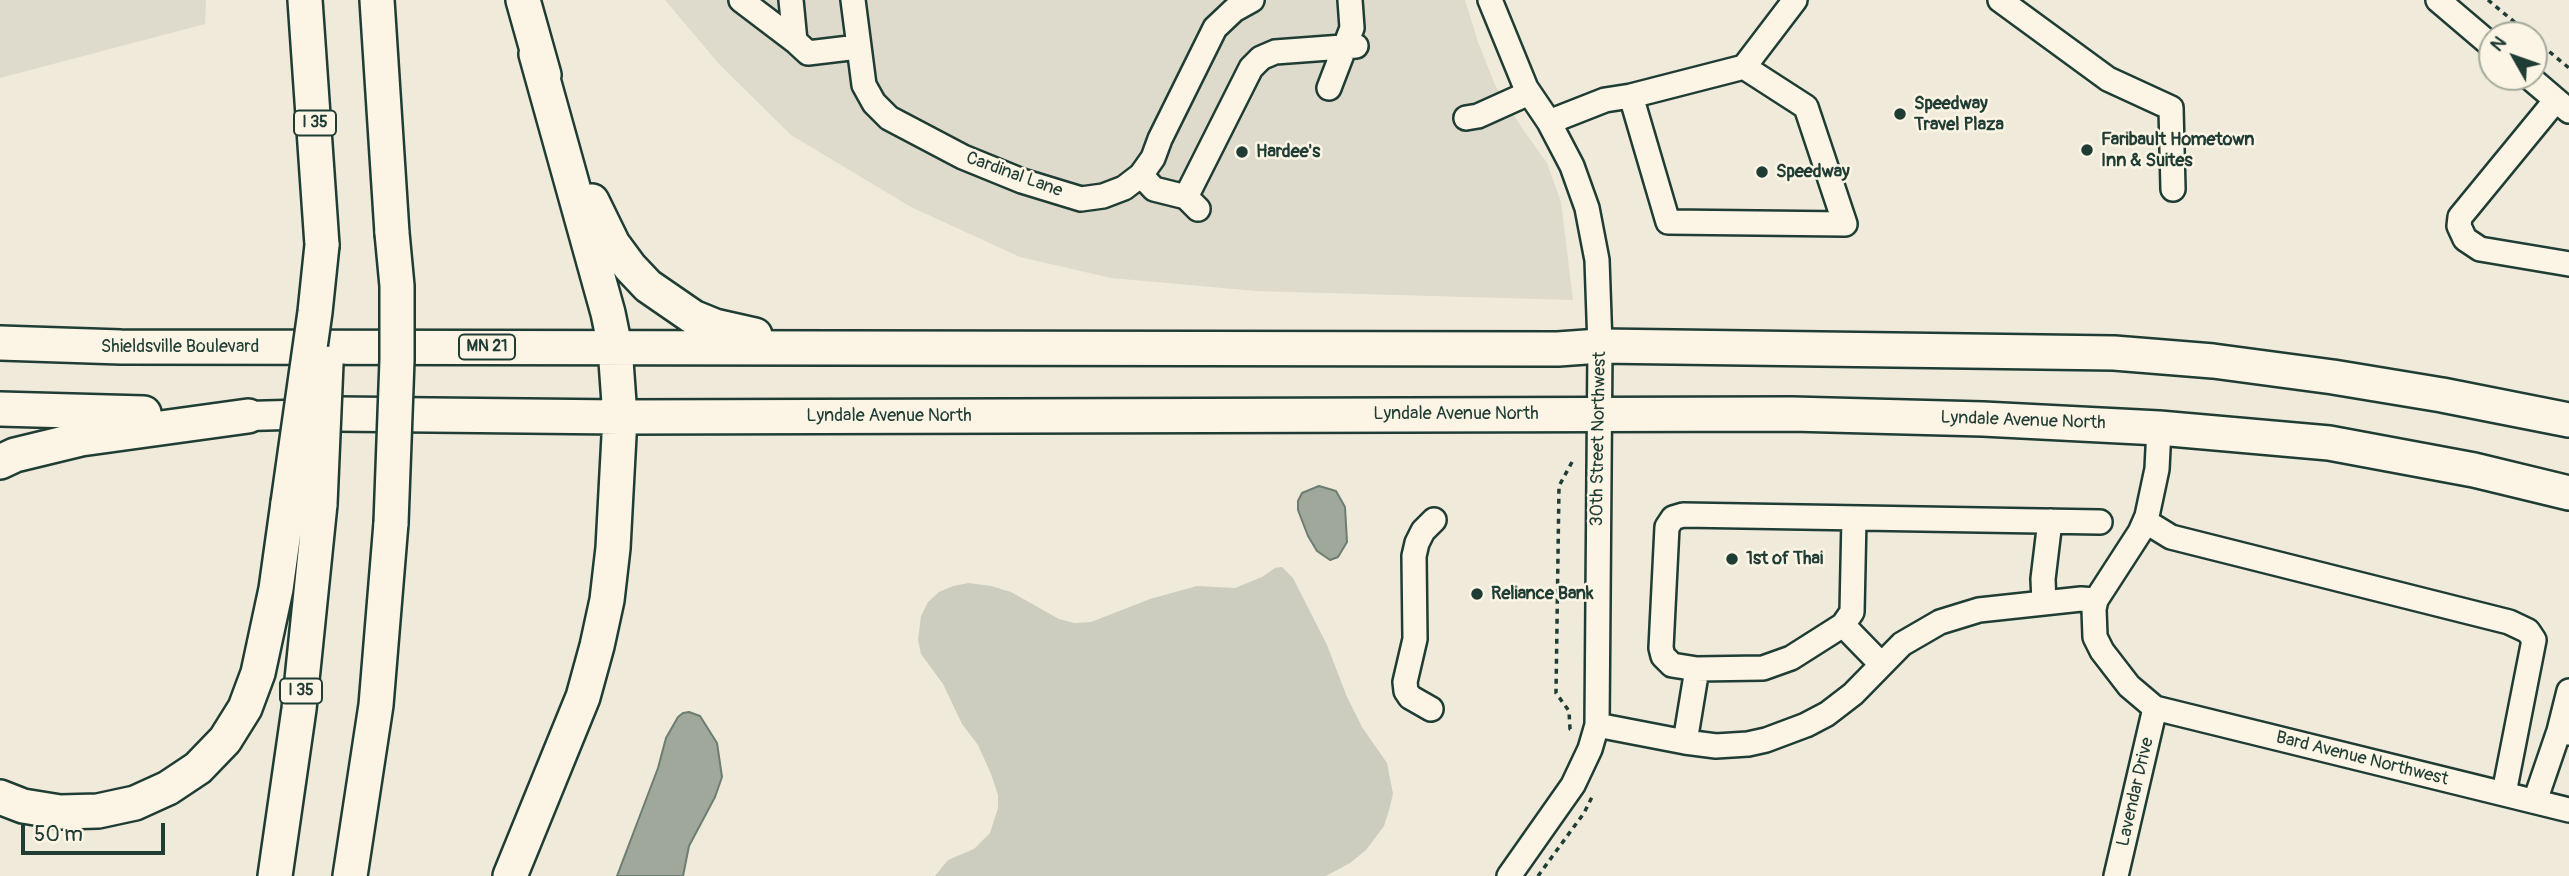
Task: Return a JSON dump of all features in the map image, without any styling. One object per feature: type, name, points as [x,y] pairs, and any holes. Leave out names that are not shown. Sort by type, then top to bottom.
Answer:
[{"type":"highway","name":"I 35","points":[[275,876],[299,709],[304,504],[325,427],[327,337],[305,0]]},
{"type":"highway","points":[[350,876],[376,705],[391,523],[397,360],[397,286],[377,0]]},
{"type":"highway","points":[[510,876],[583,697],[597,646],[607,600],[613,548],[621,417],[615,347],[608,313],[523,0]]},
{"type":"highway","points":[[537,54],[600,220],[630,267],[648,286],[693,317],[715,326],[750,334],[844,349],[1558,349],[1600,346],[2114,354],[2164,357],[2333,377],[2569,420]]},
{"type":"highway","name":"Shieldsville Boulevard","points":[[0,343],[121,347],[615,347]]},
{"type":"highway","name":"MN 21","points":[[615,347],[844,349]]},
{"type":"highway","points":[[0,409],[248,416]]},
{"type":"highway","name":"Lyndale Avenue North","points":[[337,414],[621,417],[1792,414],[1983,419],[2159,428],[2329,443],[2474,470],[2569,493]]},
{"type":"highway","points":[[0,462],[15,455],[82,439],[248,416]]},
{"type":"highway","points":[[0,797],[23,806],[60,812],[98,811],[135,803],[168,788],[198,768],[225,740],[245,708],[258,673],[276,589],[304,504]]},
{"type":"main road","points":[[248,416],[337,414]]},
{"type":"street","points":[[741,0],[808,53],[858,47]]},
{"type":"street","points":[[791,0],[795,41]]},
{"type":"street","name":"Cardinal Lane","points":[[853,0],[864,85],[874,103],[889,118],[963,157],[1022,181],[1082,199],[1103,196],[1124,188],[1141,175],[1153,158],[1215,29],[1234,10],[1252,0]]},
{"type":"street","points":[[1329,88],[1350,46],[1350,0]]},
{"type":"street","name":"30th Street Northwest","points":[[1490,0],[1529,93],[1549,122],[1572,166],[1587,208],[1597,260],[1600,346],[1596,731],[1573,785],[1509,876]]},
{"type":"street","points":[[1549,122],[1605,100],[1631,96],[1744,67],[1795,0]]},
{"type":"street","points":[[2000,0],[2108,79],[2171,108],[2173,189]]},
{"type":"street","points":[[2438,0],[2478,34]]},
{"type":"street","points":[[1141,175],[1154,189],[1192,203],[1251,68],[1261,58],[1275,52],[1350,46]]},
{"type":"street","points":[[1631,96],[1668,222],[1845,224],[1806,107],[1744,67]]},
{"type":"street","points":[[2545,91],[2562,106],[2460,217],[2459,226],[2465,239],[2480,249],[2569,264]]},
{"type":"street","points":[[1466,118],[1478,116],[1529,93]]},
{"type":"street","points":[[2155,708],[2129,686],[2102,651],[2094,629],[2096,600],[2145,521],[2155,481],[2159,428]]},
{"type":"street","points":[[1854,518],[1852,612],[1843,625],[1791,657],[1763,668],[1697,669],[1672,665],[1663,656],[1661,648],[1667,527],[1673,518],[1684,515],[2100,522]]},
{"type":"street","points":[[1432,709],[1410,697],[1405,681],[1415,639],[1414,556],[1417,543],[1434,520]]},
{"type":"street","points":[[2145,521],[2171,537],[2509,622],[2528,631],[2534,640],[2504,793]]},
{"type":"street","points":[[2044,603],[2043,579],[2050,522]]},
{"type":"street","points":[[1596,731],[1731,746],[1783,735],[1843,703],[1902,644],[1940,622],[1979,610],[2081,599],[2096,600]]},
{"type":"street","points":[[1843,625],[1881,664]]},
{"type":"street","points":[[1685,742],[1697,669]]},
{"type":"street","points":[[2535,801],[2564,732],[2569,691]]},
{"type":"street","name":"Bard Avenue Northwest","points":[[2155,708],[2569,810]]},
{"type":"street","name":"Lavendar Drive","points":[[2116,876],[2155,708]]},
{"type":"path","points":[[2488,0],[2513,21]]},
{"type":"path","points":[[2548,51],[2569,68]]},
{"type":"path","points":[[1572,462],[1559,486],[1556,693],[1569,711],[1570,729],[1596,731]]},
{"type":"shaded area","points":[[0,0],[206,0],[205,24],[0,78]]},
{"type":"shaded area","points":[[665,0],[1465,0],[1495,85],[1547,163],[1561,202],[1573,300],[1256,291],[1111,278],[1020,257],[911,207],[791,135],[719,64]]},
{"type":"shaded area","points":[[1319,486],[1336,491],[1345,507],[1347,542],[1338,557],[1330,560],[1317,551],[1298,510],[1302,493]]},
{"type":"shaded area","points":[[1282,567],[1293,578],[1327,645],[1362,727],[1387,763],[1393,794],[1384,826],[1366,850],[1350,863],[1326,876],[935,876],[948,860],[974,849],[990,833],[998,808],[998,795],[978,745],[962,724],[943,684],[921,654],[918,640],[921,616],[928,602],[939,592],[969,583],[991,586],[1011,592],[1059,619],[1074,623],[1091,622],[1150,599],[1197,586],[1235,588]]},
{"type":"shaded area","points":[[689,712],[700,716],[717,743],[722,777],[715,797],[689,846],[683,876],[617,876],[658,768],[666,738],[678,717]]},
{"type":"place","name":"Speedway Travel Plaza","points":[[1900,114]]},
{"type":"place","name":"Faribault Hometown Inn & Suites","points":[[2087,150]]},
{"type":"place","name":"Hardee's","points":[[1242,152]]},
{"type":"place","name":"Speedway","points":[[1762,172]]},
{"type":"place","name":"1st of Thai","points":[[1732,559]]},
{"type":"place","name":"Reliance Bank","points":[[1477,594]]}]
